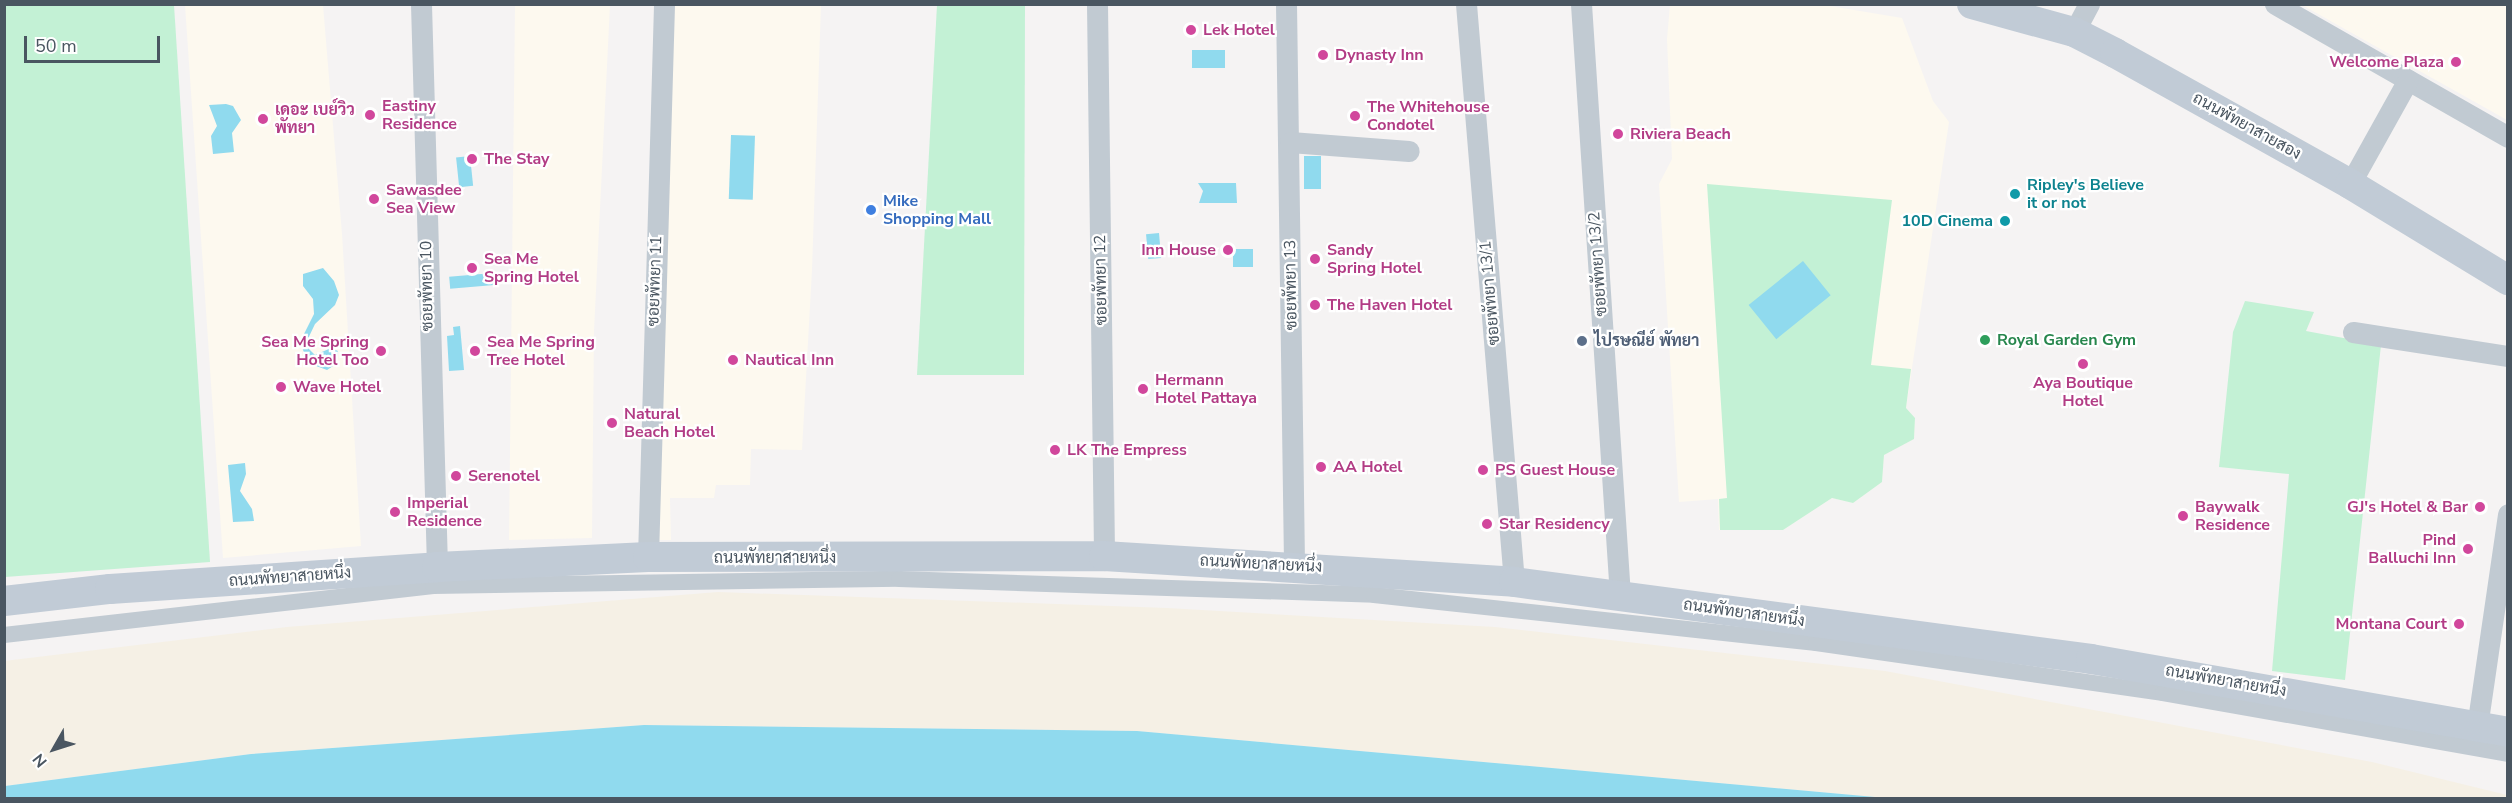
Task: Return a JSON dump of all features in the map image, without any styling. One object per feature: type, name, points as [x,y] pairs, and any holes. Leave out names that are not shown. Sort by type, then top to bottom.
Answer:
[{"type":"main road","name":"ถนนพัทยาสายสอง","points":[[1972,4],[2074,32],[2350,184],[2508,280]]},
{"type":"main road","name":"ถนนพัทยาสายหนึ่ง","points":[[4,602],[110,589],[436,567],[648,557],[1104,556],[1294,566],[1514,582],[2091,659],[2508,732]]},
{"type":"street","name":"ซอยพัทยา 10","points":[[421,4],[436,567]]},
{"type":"street","name":"ซอยพัทยา 11","points":[[648,557],[664,4]]},
{"type":"street","name":"ซอยพัทยา 12","points":[[1097,4],[1104,556]]},
{"type":"street","name":"ซอยพัทยา 13","points":[[1286,4],[1290,142],[1294,566]]},
{"type":"street","name":"ซอยพัทยา 13/1","points":[[1466,4],[1514,582]]},
{"type":"street","name":"ซอยพัทยา 13/2","points":[[1581,4],[1620,596]]},
{"type":"street","points":[[2074,32],[2089,4]]},
{"type":"street","points":[[2275,4],[2508,137]]},
{"type":"street","points":[[2350,184],[2408,80]]},
{"type":"street","points":[[1290,142],[1409,151]]},
{"type":"street","points":[[2353,332],[2508,356]]},
{"type":"street","points":[[2477,727],[2504,567],[2508,514]]},
{"type":"street","points":[[4,635],[433,586],[899,579],[1374,595],[1816,643],[2163,693],[2508,754]]},
{"type":"shaded area","points":[[185,5],[323,5],[342,234],[361,546],[223,558]]},
{"type":"shaded area","points":[[515,5],[610,5],[594,331],[592,538],[509,540]]},
{"type":"shaded area","name":"Nautical Inn","points":[[674,5],[821,5],[812,270],[802,450],[751,449],[750,485],[716,485],[714,498],[670,498],[671,540],[652,540]]},
{"type":"shaded area","points":[[1670,5],[1824,5],[1902,18],[1933,101],[1949,122],[1906,408],[1915,418],[1914,439],[1884,455],[1882,482],[1853,503],[1832,498],[1783,530],[1719,530],[1718,499],[1679,502],[1659,184],[1672,159],[1667,39]]},
{"type":"shaded area","name":"Welcome Plaza","points":[[2302,5],[2507,5],[2507,120]]},
{"type":"green space","points":[[5,4],[174,5],[210,562],[5,577]]},
{"type":"green space","points":[[937,5],[1025,5],[1024,375],[917,375]]},
{"type":"green space","points":[[1707,184],[1892,200],[1871,365],[1911,369],[1906,408],[1915,418],[1914,439],[1884,455],[1882,482],[1853,503],[1832,498],[1783,530],[1720,530],[1719,499],[1727,498]]},
{"type":"green space","points":[[2245,301],[2314,312],[2306,331],[2381,345],[2345,680],[2272,671],[2289,474],[2219,467],[2233,332]]},
{"type":"sand","points":[[718,592],[1167,608],[1495,627],[1885,671],[2372,762],[2507,795],[2507,798],[1886,798],[1137,731],[644,725],[251,754],[5,786],[4,661],[287,627]]},
{"type":"water","points":[[1192,50],[1225,50],[1225,68],[1192,68]]},
{"type":"water","points":[[209,105],[233,106],[241,120],[232,133],[234,152],[213,154],[211,136],[217,126]]},
{"type":"water","points":[[731,135],[755,136],[753,200],[729,199]]},
{"type":"water","points":[[470,156],[473,186],[459,187],[456,157]]},
{"type":"water","points":[[1304,156],[1321,156],[1321,189],[1304,189]]},
{"type":"water","points":[[1198,183],[1236,183],[1237,203],[1199,203],[1203,191]]},
{"type":"water","points":[[1159,233],[1161,258],[1148,259],[1146,234]]},
{"type":"water","points":[[1233,249],[1253,249],[1253,267],[1233,267]]},
{"type":"water","points":[[1803,261],[1831,295],[1776,339],[1749,305]]},
{"type":"water","points":[[323,268],[334,281],[339,295],[335,305],[315,324],[305,345],[315,355],[331,348],[338,351],[336,364],[327,370],[308,363],[300,342],[314,314],[313,299],[303,286],[303,274]]},
{"type":"water","points":[[493,273],[494,285],[450,289],[449,277]]},
{"type":"water","points":[[460,326],[464,370],[449,371],[447,336],[454,335],[453,327]]},
{"type":"water","points":[[245,463],[246,474],[240,491],[252,509],[254,521],[233,522],[228,465]]},
{"type":"water","points":[[644,725],[1137,731],[1886,798],[5,798],[5,786],[251,754]]},
{"type":"place","name":"Lek Hotel","points":[[1191,30]]},
{"type":"place","name":"Dynasty Inn","points":[[1323,55]]},
{"type":"place","name":"Welcome Plaza","points":[[2456,62]]},
{"type":"place","name":"Eastiny Residence","points":[[370,115]]},
{"type":"place","name":"The Whitehouse Condotel","points":[[1355,116]]},
{"type":"place","name":"เดอะ เบย์วิว พัทยา","points":[[263,119]]},
{"type":"place","name":"Riviera Beach","points":[[1618,134]]},
{"type":"place","name":"The Stay","points":[[472,159]]},
{"type":"place","name":"Ripley's Believe it or not","points":[[2015,194]]},
{"type":"place","name":"Sawasdee Sea View","points":[[374,199]]},
{"type":"place","name":"Mike Shopping Mall","points":[[871,210]]},
{"type":"place","name":"10D Cinema","points":[[2005,221]]},
{"type":"place","name":"Inn House","points":[[1228,250]]},
{"type":"place","name":"Sandy Spring Hotel","points":[[1315,259]]},
{"type":"place","name":"Sea Me Spring Hotel","points":[[472,268]]},
{"type":"place","name":"The Haven Hotel","points":[[1315,305]]},
{"type":"place","name":"Royal Garden Gym","points":[[1985,340]]},
{"type":"place","name":"ไปรษณีย์ พัทยา","points":[[1582,341]]},
{"type":"place","name":"Sea Me Spring Hotel Too","points":[[381,351]]},
{"type":"place","name":"Sea Me Spring Tree Hotel","points":[[475,351]]},
{"type":"place","name":"Nautical Inn","points":[[733,360]]},
{"type":"place","name":"Aya Boutique Hotel","points":[[2083,364]]},
{"type":"place","name":"Wave Hotel","points":[[281,387]]},
{"type":"place","name":"Hermann Hotel Pattaya","points":[[1143,389]]},
{"type":"place","name":"Natural Beach Hotel","points":[[612,423]]},
{"type":"place","name":"LK The Empress","points":[[1055,450]]},
{"type":"place","name":"AA Hotel","points":[[1321,467]]},
{"type":"place","name":"PS Guest House","points":[[1483,470]]},
{"type":"place","name":"Serenotel","points":[[456,476]]},
{"type":"place","name":"GJ's Hotel & Bar","points":[[2480,507]]},
{"type":"place","name":"Imperial Residence","points":[[395,512]]},
{"type":"place","name":"Baywalk Residence","points":[[2183,516]]},
{"type":"place","name":"Star Residency","points":[[1487,524]]},
{"type":"place","name":"Pind Balluchi Inn","points":[[2468,549]]},
{"type":"place","name":"Montana Court","points":[[2459,624]]}]
